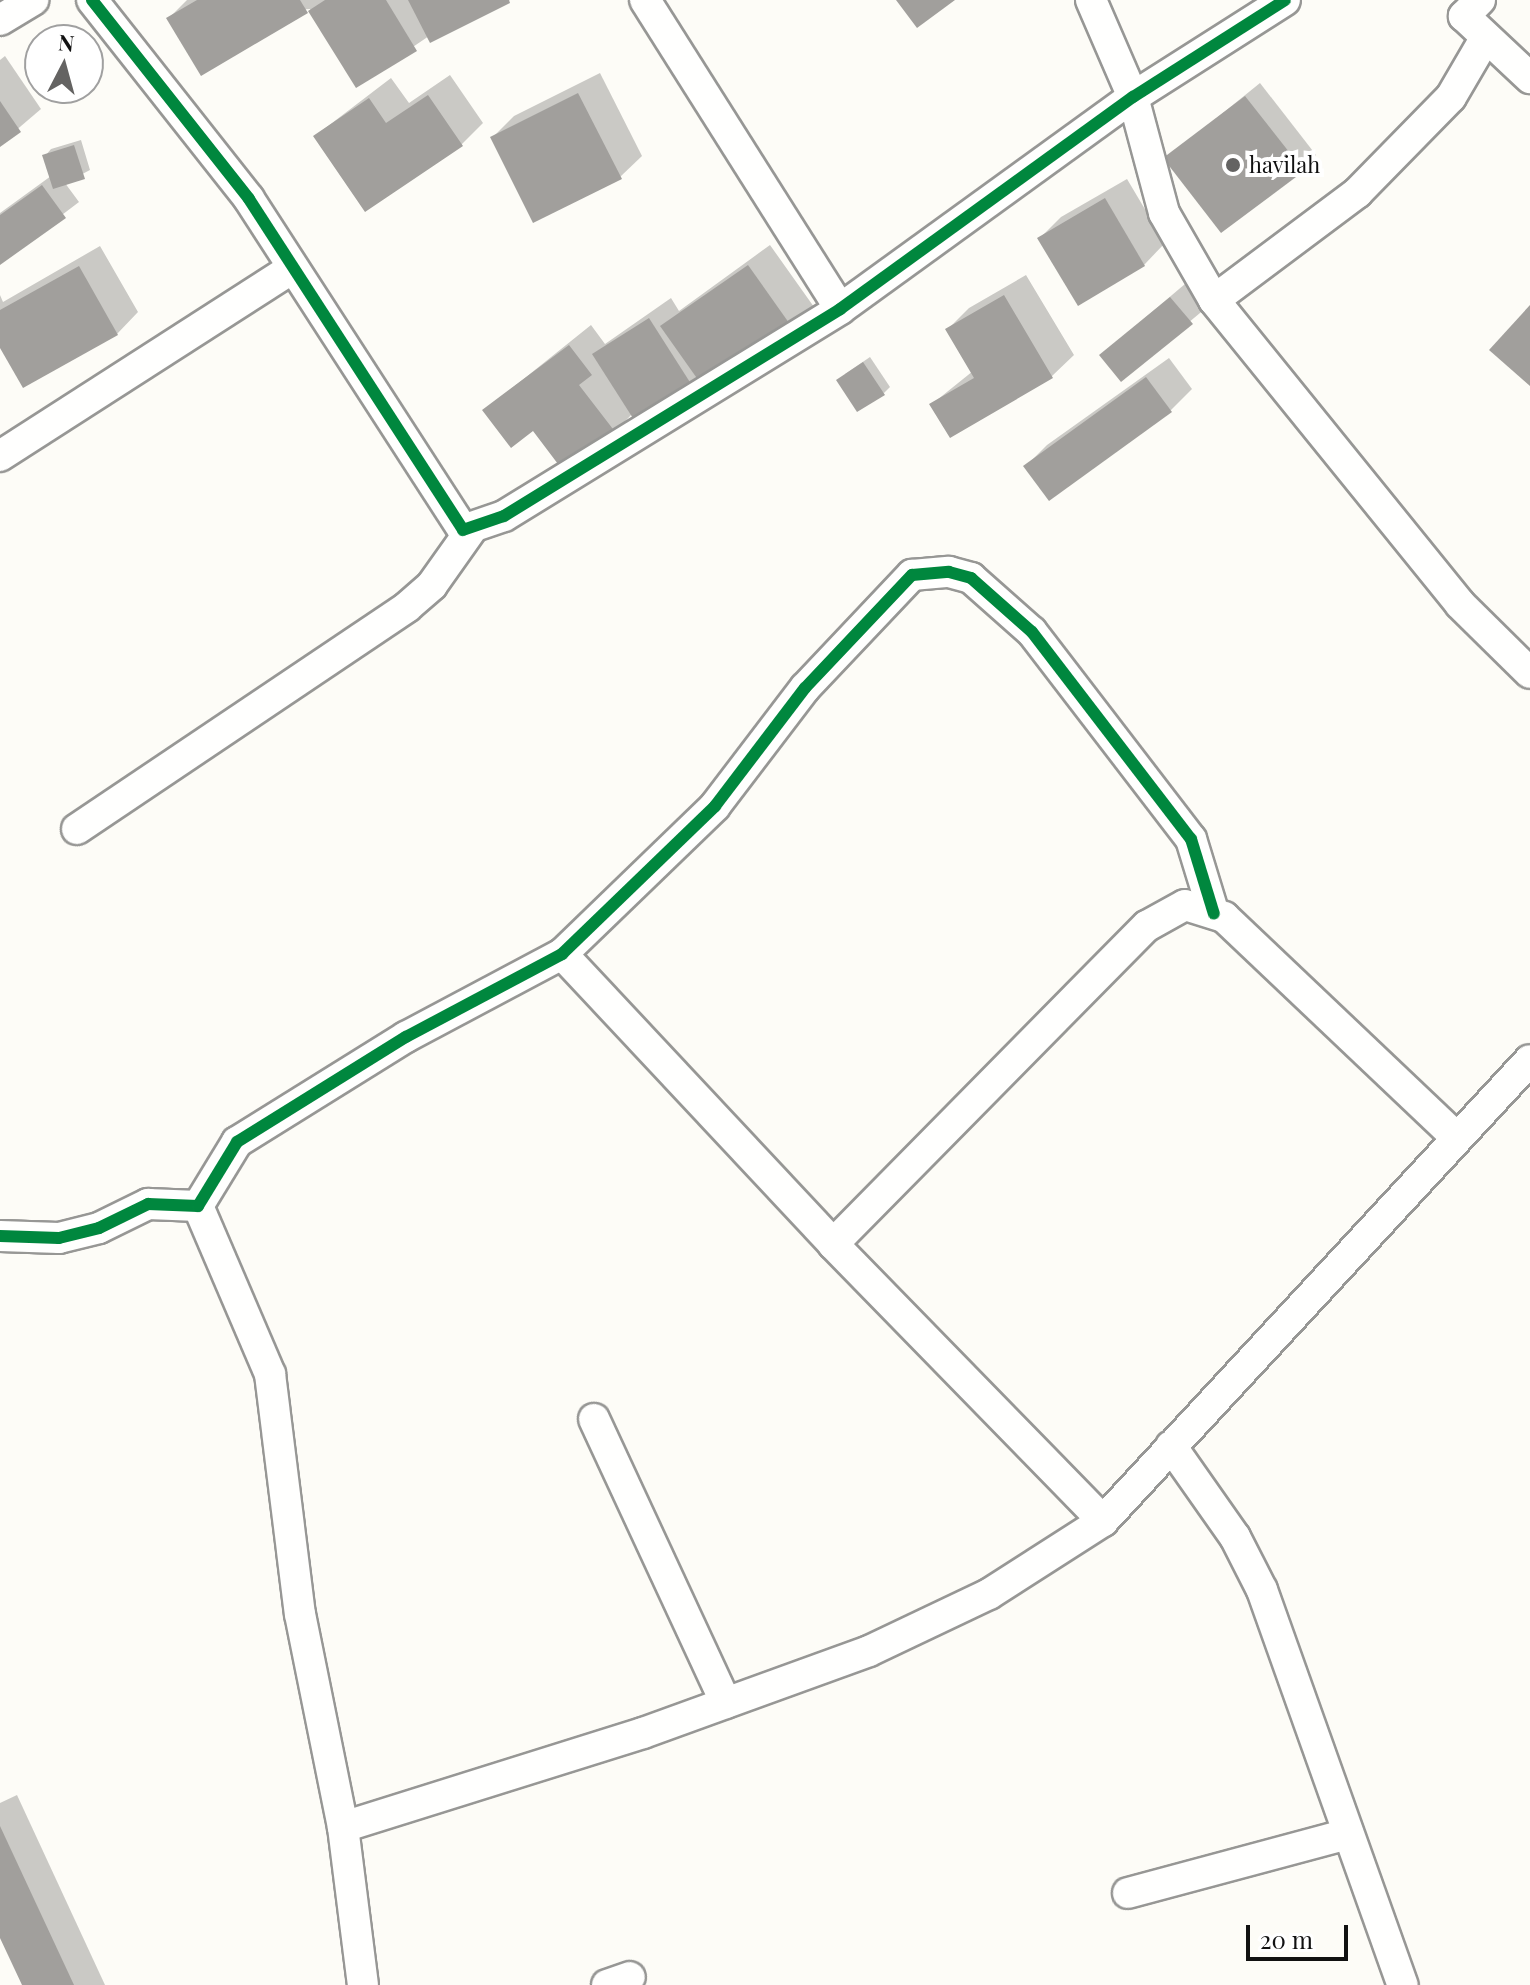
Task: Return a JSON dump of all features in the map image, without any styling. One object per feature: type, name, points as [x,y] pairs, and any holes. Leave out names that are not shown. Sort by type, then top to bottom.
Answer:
[{"type":"street","points":[[0,20],[33,0]]},
{"type":"street","points":[[92,0],[249,199],[291,269],[463,530],[471,530],[504,516],[840,309],[1133,97],[1285,0]]},
{"type":"street","points":[[645,0],[840,309]]},
{"type":"street","points":[[1091,0],[1133,97],[1164,213],[1214,300],[1460,604],[1530,673]]},
{"type":"street","points":[[1465,5],[1486,37],[1530,78]]},
{"type":"street","points":[[1214,300],[1357,193],[1451,97],[1486,37]]},
{"type":"street","points":[[0,456],[291,269]]},
{"type":"street","points":[[77,829],[407,607],[432,585],[471,530]]},
{"type":"street","points":[[198,1206],[237,1142],[406,1037],[562,954],[715,806],[805,688],[912,575],[932,572],[971,578],[1032,632],[1191,839],[1214,914]]},
{"type":"street","points":[[833,1244],[1147,926],[1185,905],[1224,917],[1455,1136]]},
{"type":"street","points":[[562,954],[833,1244],[1103,1521]]},
{"type":"street","points":[[343,1827],[726,1703],[869,1651],[989,1594],[1103,1521],[1455,1136],[1530,1060]]},
{"type":"street","points":[[0,1236],[59,1238],[99,1228],[148,1204],[198,1206]]},
{"type":"street","points":[[198,1206],[270,1374],[300,1614],[343,1827],[363,1985]]},
{"type":"street","points":[[594,1419],[726,1703]]},
{"type":"street","points":[[1171,1446],[1248,1559],[1403,1985]]},
{"type":"street","points":[[1128,1893],[1348,1834]]},
{"type":"building","points":[[197,0],[300,0],[308,13],[201,76],[166,18]]},
{"type":"building","points":[[325,0],[386,0],[417,51],[356,88],[308,11]]},
{"type":"building","points":[[408,0],[509,0],[510,3],[430,43]]},
{"type":"building","points":[[896,0],[955,0],[917,28]]},
{"type":"building","points":[[578,93],[622,179],[533,223],[490,137]]},
{"type":"building","points":[[428,95],[463,146],[365,212],[313,136],[369,98],[386,123]]},
{"type":"building","name":"havilah","points":[[1245,96],[1304,171],[1221,233],[1163,158]]},
{"type":"building","points":[[0,101],[21,132],[0,147]]},
{"type":"building","points":[[74,145],[85,179],[53,189],[42,155]]},
{"type":"building","points":[[42,185],[66,218],[0,265],[0,215]]},
{"type":"building","points":[[1105,198],[1145,266],[1078,306],[1037,238]]},
{"type":"building","points":[[748,265],[794,330],[701,384],[660,326]]},
{"type":"building","points":[[79,266],[118,335],[23,388],[0,348],[0,310]]},
{"type":"building","points":[[1004,295],[1053,378],[950,438],[929,404],[974,378],[945,329]]},
{"type":"building","points":[[1170,297],[1193,324],[1121,382],[1099,355]]},
{"type":"building","points":[[1530,305],[1530,386],[1489,350]]},
{"type":"building","points":[[649,318],[693,387],[636,423],[592,354]]},
{"type":"building","points":[[569,345],[592,375],[579,385],[616,433],[564,472],[533,431],[511,448],[482,410]]},
{"type":"building","points":[[863,362],[885,395],[857,412],[836,380]]},
{"type":"building","points":[[1146,377],[1172,412],[1049,501],[1023,466]]},
{"type":"building","points":[[0,1826],[74,1985],[22,1985],[0,1938]]},
{"type":"cycle path","points":[[92,0],[249,199],[463,530],[504,516],[840,309],[1133,97],[1285,0]]},
{"type":"cycle path","points":[[0,1236],[59,1238],[99,1228],[148,1204],[198,1206],[237,1142],[406,1037],[562,954],[715,806],[805,688],[912,575],[949,572],[971,578],[1032,632],[1191,839],[1214,914]]},
{"type":"place","name":"havilah","points":[[1233,165]]}]
